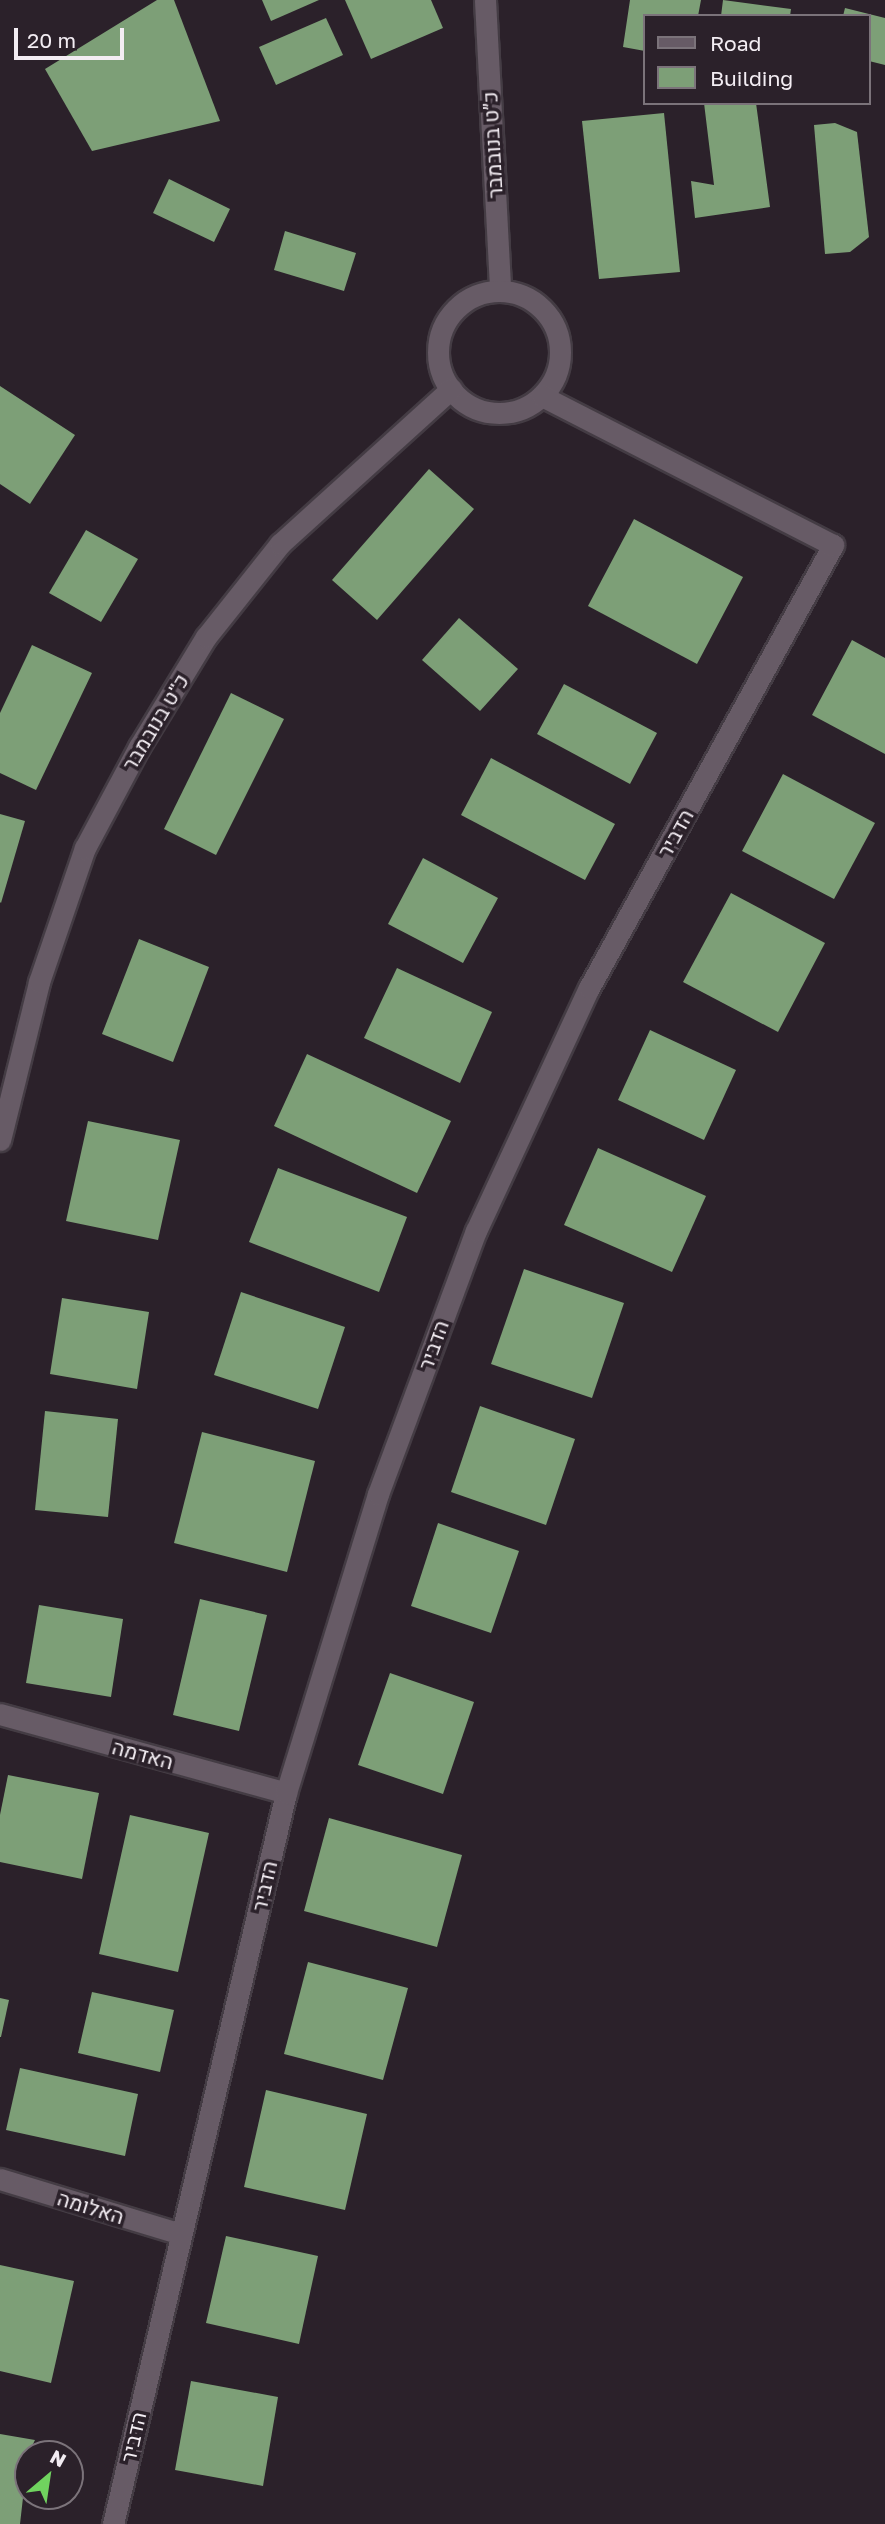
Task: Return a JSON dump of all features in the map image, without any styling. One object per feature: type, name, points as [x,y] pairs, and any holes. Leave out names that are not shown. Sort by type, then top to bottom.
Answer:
[{"type":"street","name":"כ״ט בנובמבר","points":[[485,0],[500,290]]},
{"type":"street","points":[[500,290],[538,305],[559,339],[554,379],[542,396],[520,409],[495,413],[470,406],[451,389],[438,353],[449,316],[480,294],[500,290]]},
{"type":"street","name":"כ\"ט בנובמבר","points":[[0,1140],[39,982],[85,848],[139,747],[206,637],[281,544],[451,389]]},
{"type":"street","name":"הדביר","points":[[113,2524],[286,1793],[378,1494],[476,1231],[589,988],[834,545],[542,396]]},
{"type":"street","name":"האדמה","points":[[0,1714],[286,1793]]},
{"type":"street","name":"האלומה","points":[[0,2179],[181,2234]]},
{"type":"building","points":[[157,0],[174,0],[220,121],[92,151],[45,69]]},
{"type":"building","points":[[262,0],[319,0],[271,21]]},
{"type":"building","points":[[345,0],[431,0],[443,28],[371,59]]},
{"type":"building","points":[[630,0],[701,0],[698,14],[644,14],[644,51],[623,47]]},
{"type":"building","points":[[723,0],[791,9],[790,14],[721,14]]},
{"type":"building","points":[[845,8],[869,14],[844,14]]},
{"type":"building","points":[[871,14],[885,18],[885,65],[871,62]]},
{"type":"building","points":[[326,18],[343,55],[276,85],[259,47]]},
{"type":"building","points":[[704,105],[756,105],[770,207],[695,218],[691,181],[714,185]]},
{"type":"building","points":[[664,113],[680,272],[599,279],[582,121]]},
{"type":"building","points":[[835,123],[857,132],[869,237],[850,252],[825,254],[814,125]]},
{"type":"building","points":[[169,179],[230,209],[214,242],[153,213]]},
{"type":"building","points":[[285,231],[356,253],[344,291],[274,270]]},
{"type":"building","points":[[0,386],[75,435],[30,504],[0,484]]},
{"type":"building","points":[[429,469],[474,509],[377,620],[332,580]]},
{"type":"building","points":[[634,519],[743,577],[697,664],[588,606]]},
{"type":"building","points":[[86,530],[138,559],[101,622],[49,593]]},
{"type":"building","points":[[459,618],[518,669],[480,711],[422,660]]},
{"type":"building","points":[[852,640],[885,658],[885,754],[812,715]]},
{"type":"building","points":[[32,645],[92,673],[36,790],[0,773],[0,713]]},
{"type":"building","points":[[564,684],[657,733],[630,784],[537,734]]},
{"type":"building","points":[[231,693],[284,719],[216,855],[164,829]]},
{"type":"building","points":[[491,758],[615,824],[585,880],[461,815]]},
{"type":"building","points":[[783,774],[875,823],[834,899],[742,851]]},
{"type":"building","points":[[0,814],[25,821],[1,903],[0,902]]},
{"type":"building","points":[[423,858],[498,898],[463,963],[388,924]]},
{"type":"building","points":[[731,893],[825,943],[778,1032],[683,982]]},
{"type":"building","points":[[139,939],[209,967],[173,1062],[102,1034]]},
{"type":"building","points":[[397,968],[492,1012],[460,1083],[364,1038]]},
{"type":"building","points":[[650,1030],[736,1070],[704,1140],[618,1100]]},
{"type":"building","points":[[307,1054],[451,1121],[417,1193],[274,1126]]},
{"type":"building","points":[[88,1121],[180,1140],[158,1240],[66,1221]]},
{"type":"building","points":[[598,1148],[706,1196],[672,1272],[564,1225]]},
{"type":"building","points":[[278,1168],[407,1217],[379,1292],[249,1242]]},
{"type":"building","points":[[524,1269],[624,1303],[592,1398],[491,1364]]},
{"type":"building","points":[[241,1292],[345,1327],[318,1409],[214,1375]]},
{"type":"building","points":[[62,1298],[149,1312],[137,1389],[50,1374]]},
{"type":"building","points":[[480,1406],[575,1439],[546,1525],[451,1492]]},
{"type":"building","points":[[45,1411],[118,1419],[108,1517],[35,1510]]},
{"type":"building","points":[[202,1432],[315,1461],[287,1572],[174,1543]]},
{"type":"building","points":[[438,1523],[519,1551],[491,1633],[411,1606]]},
{"type":"building","points":[[200,1599],[267,1615],[239,1731],[173,1715]]},
{"type":"building","points":[[39,1605],[123,1619],[111,1697],[26,1683]]},
{"type":"building","points":[[390,1673],[474,1702],[443,1794],[358,1765]]},
{"type":"building","points":[[8,1775],[99,1793],[82,1879],[0,1862],[0,1815]]},
{"type":"building","points":[[130,1815],[209,1833],[178,1972],[99,1954]]},
{"type":"building","points":[[329,1818],[462,1855],[437,1947],[304,1911]]},
{"type":"building","points":[[308,1962],[408,1988],[383,2080],[284,2054]]},
{"type":"building","points":[[92,1992],[174,2010],[160,2072],[78,2053]]},
{"type":"building","points":[[0,1998],[9,2000],[1,2037],[0,2037]]},
{"type":"building","points":[[20,2068],[138,2094],[125,2156],[6,2130]]},
{"type":"building","points":[[266,2090],[367,2114],[345,2210],[244,2187]]},
{"type":"building","points":[[226,2236],[318,2256],[299,2344],[206,2323]]},
{"type":"building","points":[[0,2265],[74,2281],[51,2383],[0,2371]]},
{"type":"building","points":[[191,2381],[278,2397],[263,2486],[175,2470]]},
{"type":"building","points":[[0,2434],[35,2440],[14,2440],[14,2510],[22,2510],[20,2524],[0,2524]]}]
